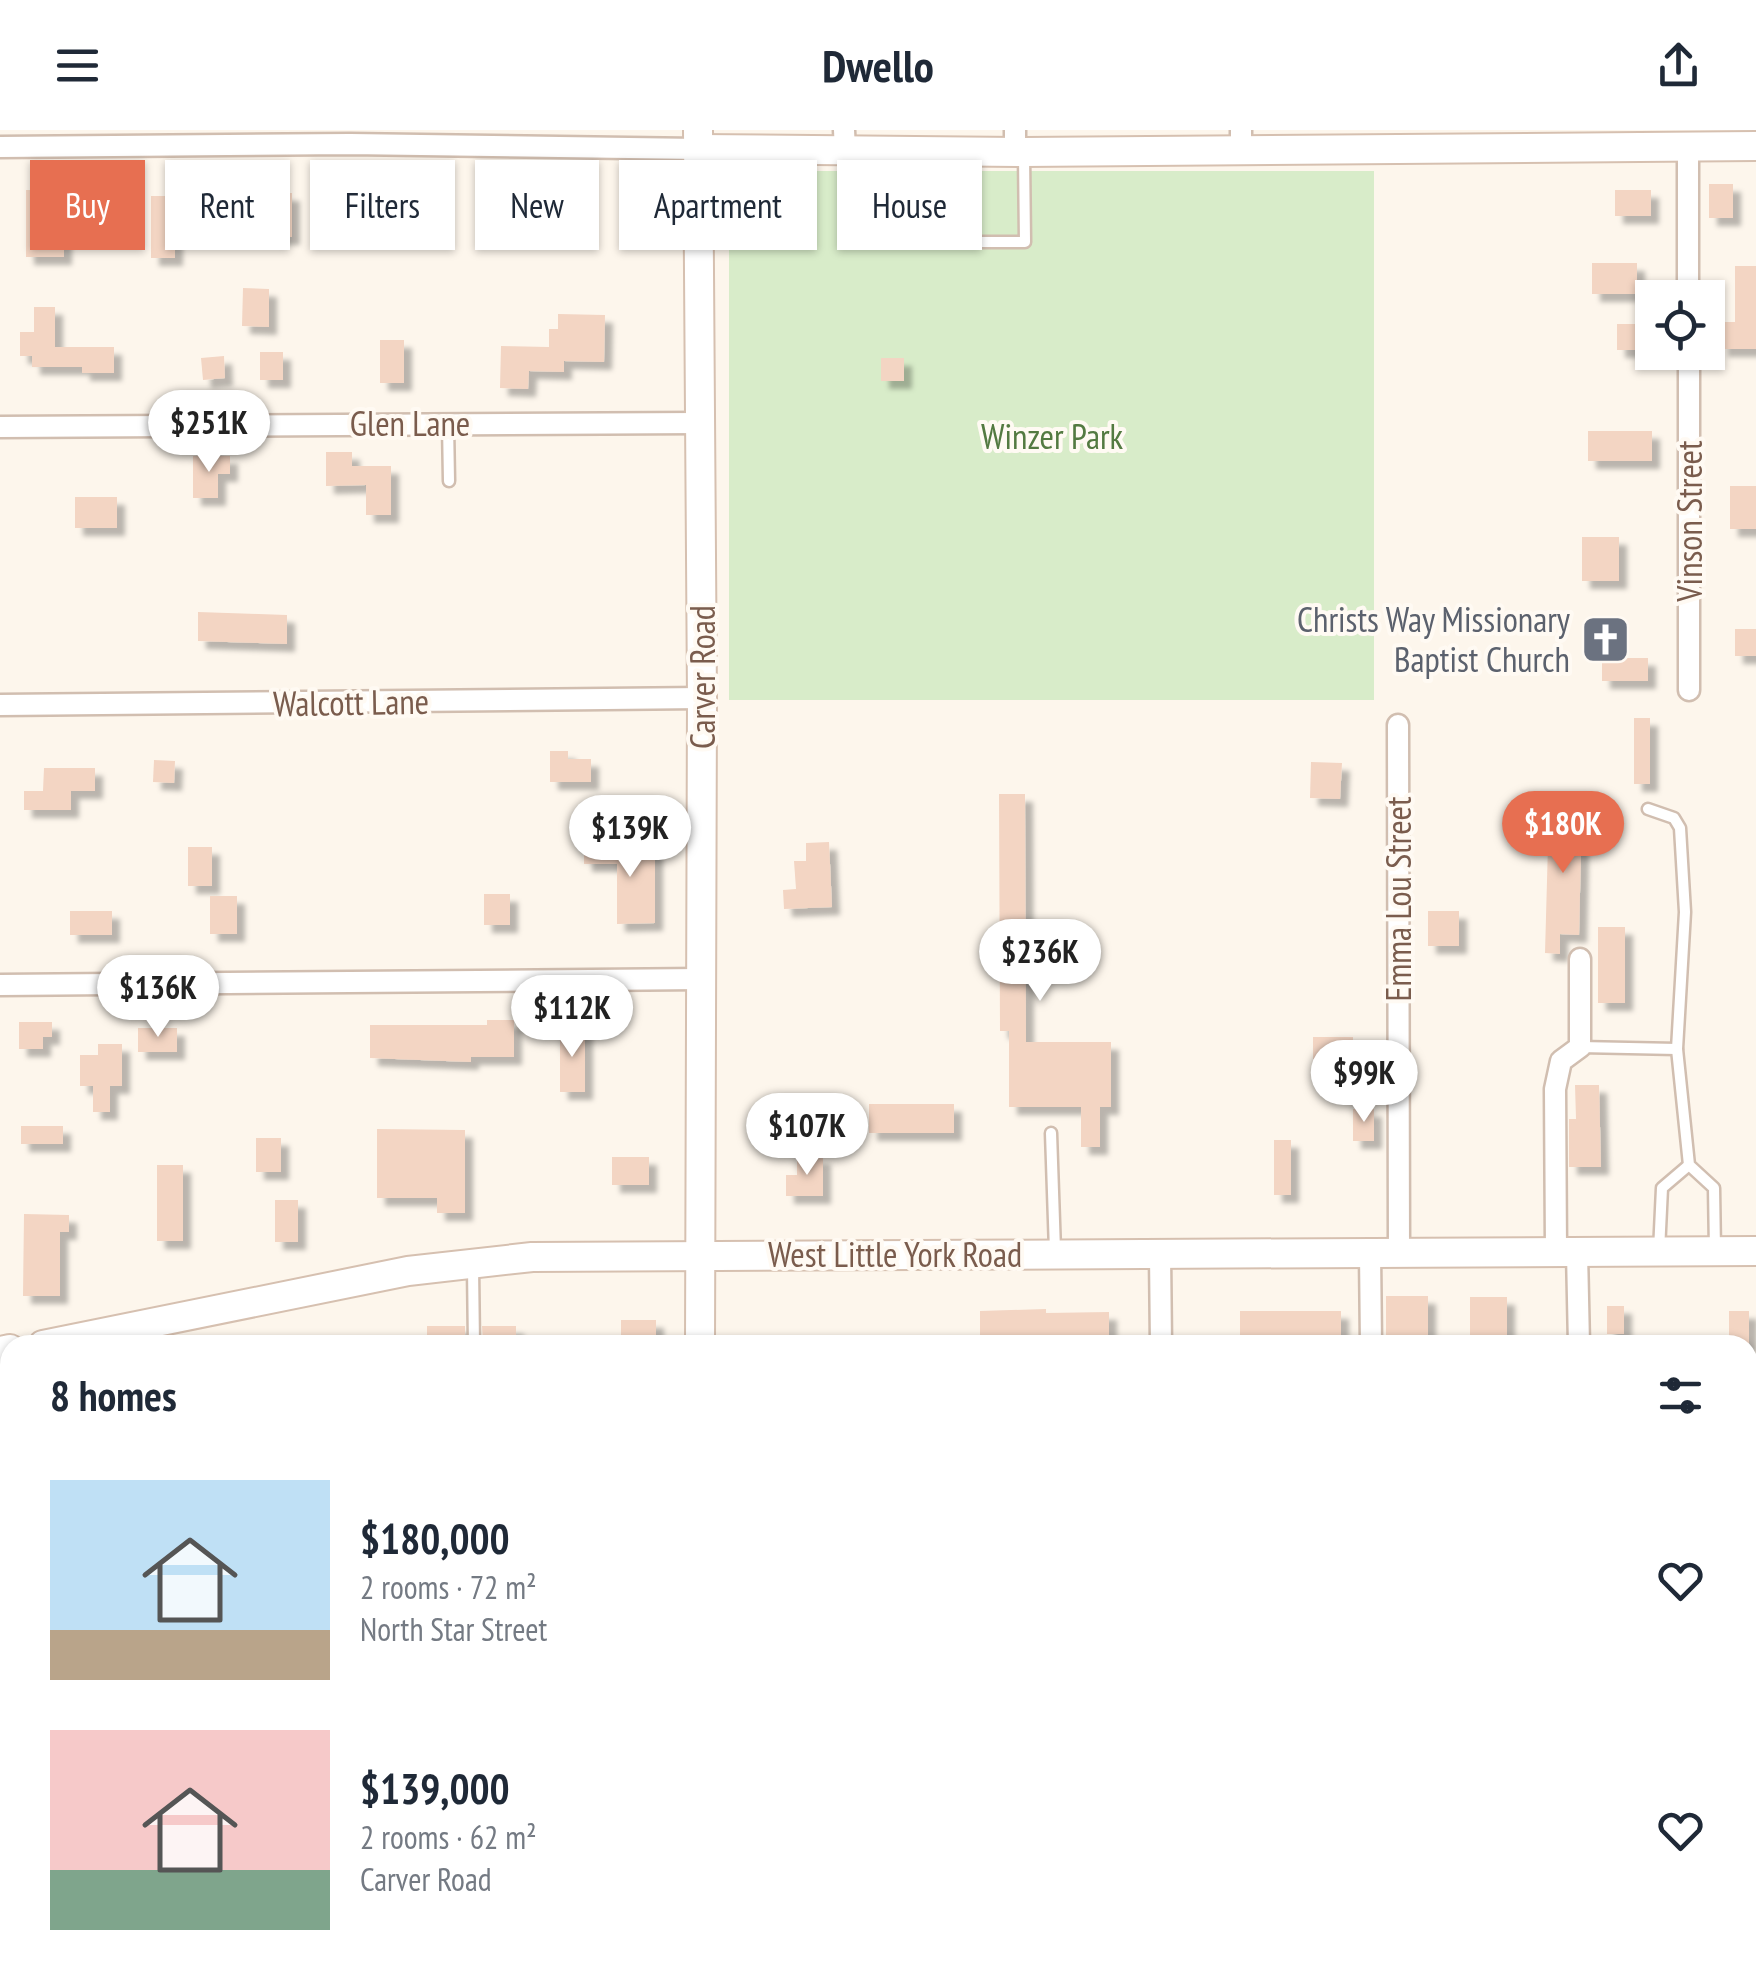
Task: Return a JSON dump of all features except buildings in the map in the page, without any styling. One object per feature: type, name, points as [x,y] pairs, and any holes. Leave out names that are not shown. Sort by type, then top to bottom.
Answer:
[{"type":"street","points":[[0,146],[698,140],[1018,144],[1554,138],[1756,146]]},
{"type":"street","name":"Carver Road","points":[[698,140],[702,698],[700,1335]]},
{"type":"street","points":[[1688,146],[1688,280]]},
{"type":"street","name":"Vinson Street","points":[[1688,370],[1690,690]]},
{"type":"street","name":"Glen Lane","points":[[0,427],[700,424]]},
{"type":"street","name":"Walcott Lane","points":[[0,705],[702,698]]},
{"type":"street","name":"Emma Lou Street","points":[[1398,724],[1399,1253]]},
{"type":"street","points":[[1578,1335],[1567,1252],[1555,1089],[1561,1060],[1580,1047],[1580,960]]},
{"type":"street","points":[[0,985],[702,979]]},
{"type":"street","name":"West Little York Road","points":[[92,1335],[408,1272],[532,1257],[1756,1252]]},
{"type":"street","points":[[1370,1253],[1371,1335]]},
{"type":"street","points":[[1160,1254],[1161,1335]]},
{"type":"lane","points":[[852,144],[882,216],[902,242],[1026,242],[1018,144]]},
{"type":"lane","points":[[448,423],[450,481]]},
{"type":"lane","points":[[1648,809],[1674,818],[1680,828],[1685,912],[1677,1049],[1690,1165],[1714,1188],[1716,1252]]},
{"type":"lane","points":[[1580,1047],[1677,1049]]},
{"type":"lane","points":[[1051,1132],[1055,1254]]},
{"type":"lane","points":[[1659,1252],[1662,1188],[1690,1165]]},
{"type":"lane","points":[[473,1262],[474,1335]]},
{"type":"green space","name":"Winzer Park","points":[[817,171],[837,171],[837,250],[982,250],[982,171],[1374,171],[1374,700],[729,700],[729,250],[817,250]]},
{"type":"place","name":"Christs Way Missionary Baptist Church","points":[[1605,639]]}]
